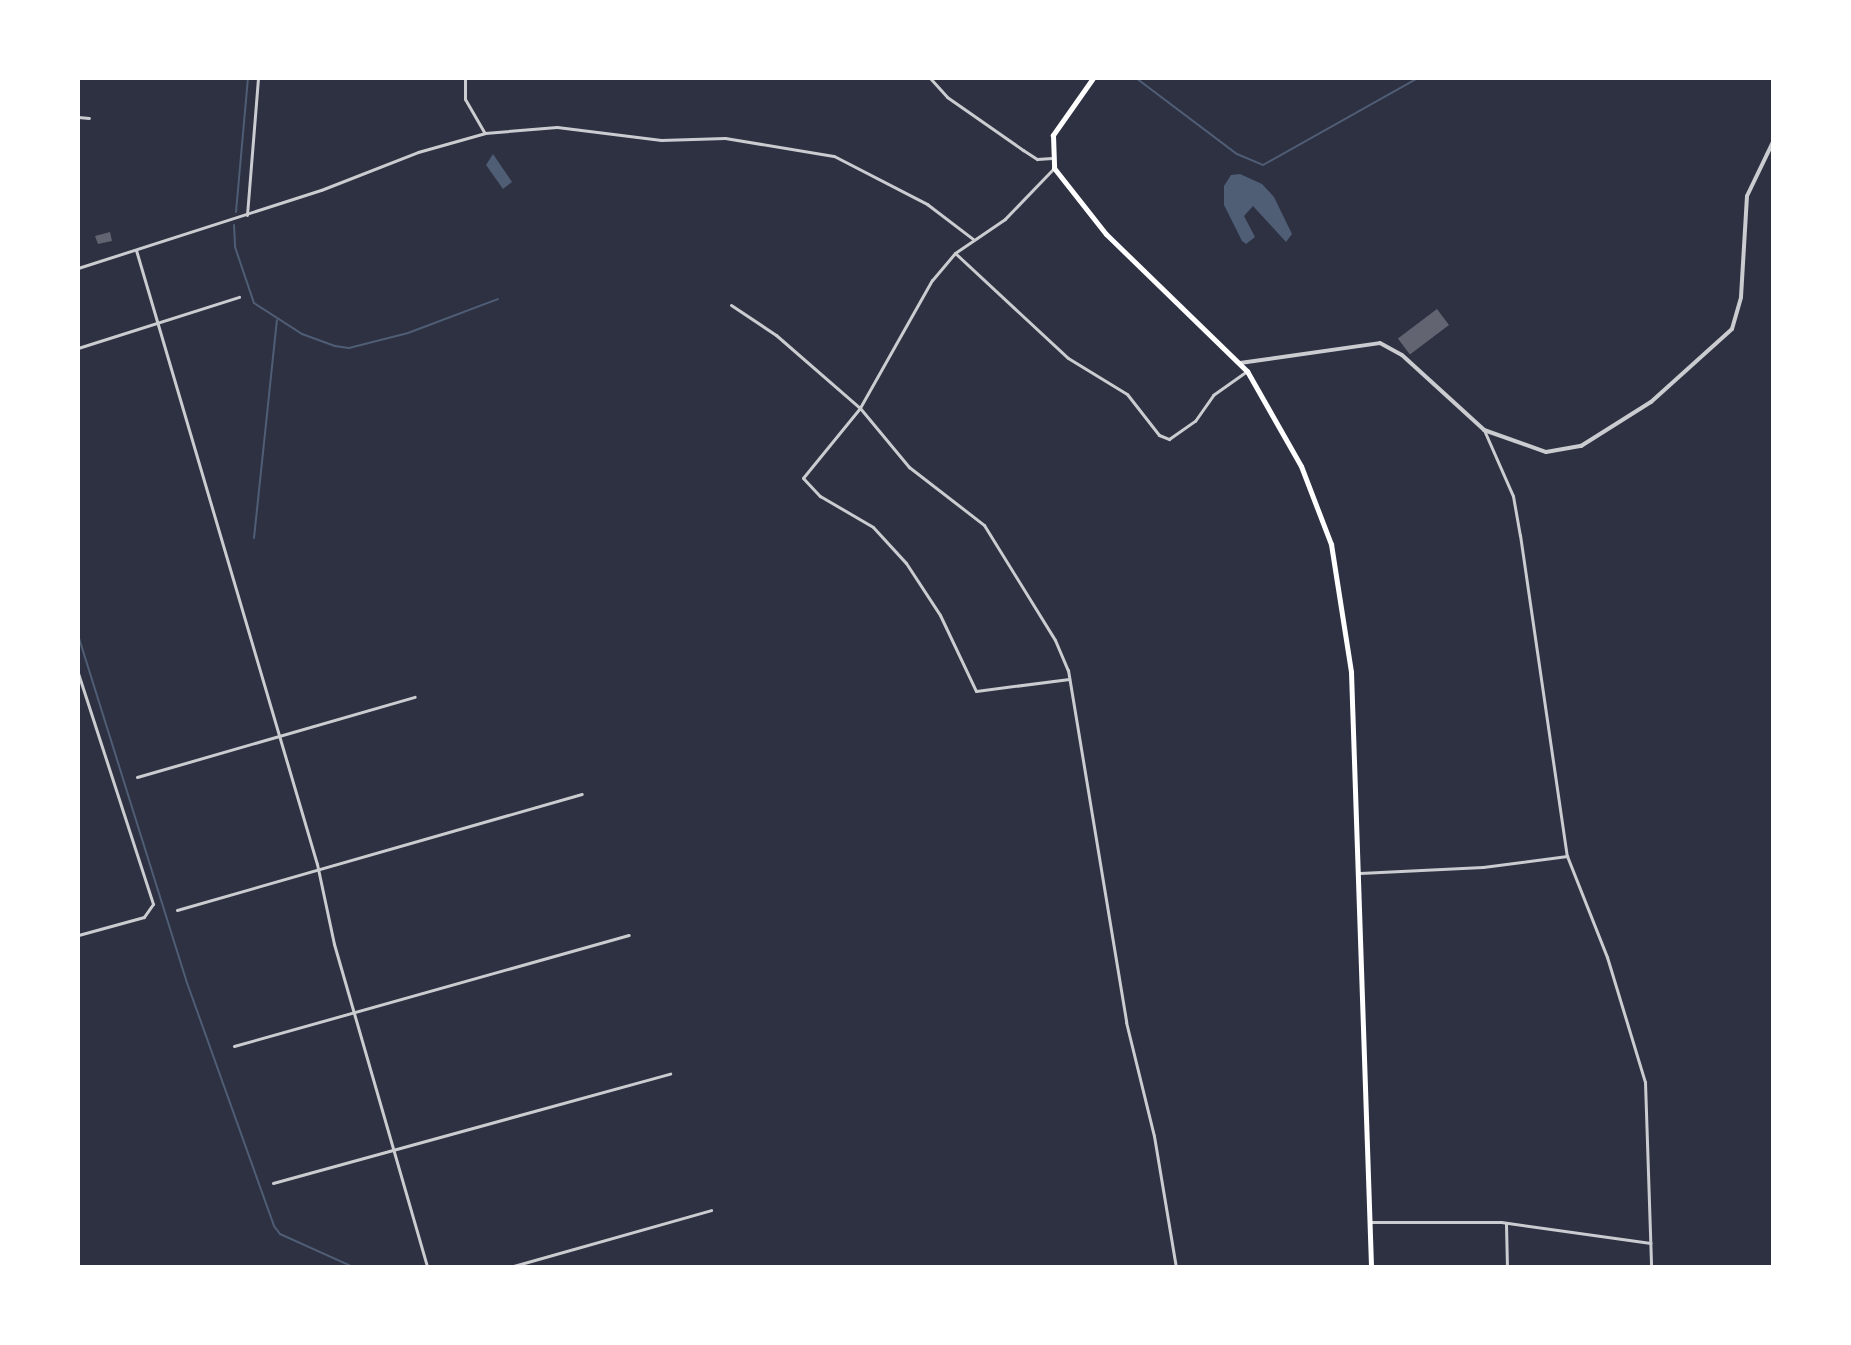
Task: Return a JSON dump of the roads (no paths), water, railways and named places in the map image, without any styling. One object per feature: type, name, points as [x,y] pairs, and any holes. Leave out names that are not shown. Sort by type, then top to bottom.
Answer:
[{"type":"main road","points":[[1093,78],[1053,135],[1054,168],[1106,234],[1247,371],[1301,466],[1334,558],[1349,634],[1360,873],[1371,1267]]},
{"type":"street","points":[[247,215],[258,78]]},
{"type":"street","points":[[465,78],[465,99],[485,133]]},
{"type":"street","points":[[930,78],[947,97],[1023,150],[1037,159],[1052,158]]},
{"type":"street","points":[[78,117],[89,118]]},
{"type":"street","points":[[78,268],[247,215],[418,152],[485,133],[570,128],[661,140],[725,138],[834,156],[927,204],[973,239]]},
{"type":"street","points":[[1240,363],[1380,343],[1402,355],[1484,430],[1546,452],[1581,446],[1651,402],[1723,341],[1741,297],[1747,196],[1773,142]]},
{"type":"street","points":[[1054,168],[1005,219],[955,253],[932,280],[860,408],[803,478],[820,496],[873,527],[906,563],[940,615],[976,691],[1069,679]]},
{"type":"street","points":[[136,250],[318,872],[427,1267]]},
{"type":"street","points":[[955,253],[1068,358],[1127,394],[1159,435],[1169,439],[1195,421],[1213,395],[1247,371]]},
{"type":"street","points":[[78,348],[239,297]]},
{"type":"street","points":[[731,305],[776,335],[860,408],[909,467],[958,502],[995,537],[1028,590],[1033,612],[1055,640],[1069,679],[1126,1022],[1154,1136],[1176,1267]]},
{"type":"street","points":[[1484,430],[1516,509],[1567,856],[1607,957],[1645,1082],[1651,1267]]},
{"type":"street","points":[[78,673],[153,904],[144,917],[78,935]]},
{"type":"street","points":[[137,777],[415,697]]},
{"type":"street","points":[[177,910],[582,794]]},
{"type":"street","points":[[1360,873],[1483,867],[1567,856]]},
{"type":"street","points":[[234,1046],[629,935]]},
{"type":"street","points":[[273,1183],[394,1147],[670,1074]]},
{"type":"street","points":[[510,1267],[711,1210]]},
{"type":"street","points":[[1370,1222],[1506,1224],[1651,1243]]},
{"type":"street","points":[[1506,1224],[1507,1267]]},
{"type":"water","points":[[493,154],[512,182],[503,189],[486,165]]},
{"type":"water","points":[[1240,174],[1262,184],[1274,197],[1292,234],[1286,242],[1253,206],[1244,216],[1255,237],[1246,244],[1242,241],[1224,205],[1224,186],[1231,175]]},
{"type":"waterway","points":[[236,212],[248,78]]},
{"type":"waterway","points":[[1136,78],[1237,154],[1263,165],[1418,78]]},
{"type":"waterway","points":[[234,225],[235,247],[254,303],[302,334],[335,346],[349,348],[408,333],[498,299]]},
{"type":"waterway","points":[[254,538],[277,320]]},
{"type":"waterway","points":[[78,635],[186,980],[274,1226],[280,1234],[353,1267]]}]
